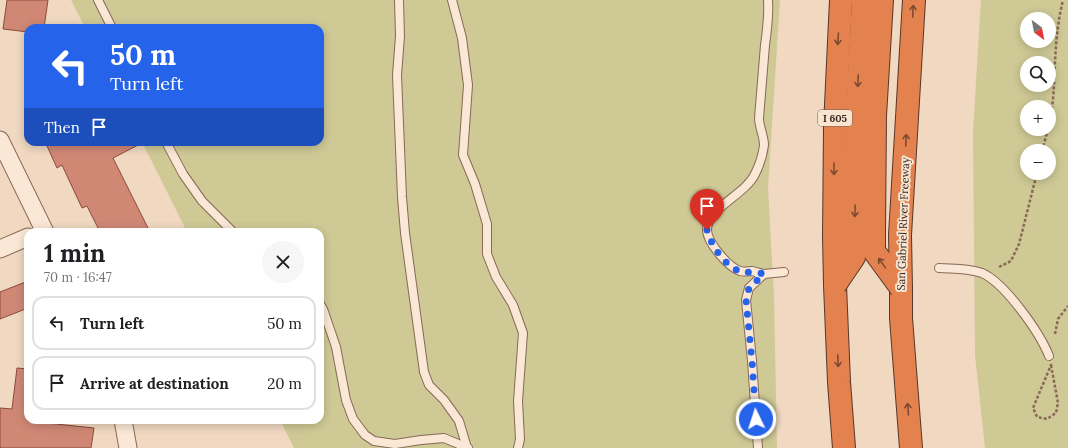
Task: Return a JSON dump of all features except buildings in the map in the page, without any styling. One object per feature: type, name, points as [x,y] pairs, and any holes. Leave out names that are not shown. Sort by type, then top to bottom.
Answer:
[{"type":"highway","name":"I 605","points":[[841,0],[834,126],[854,235],[835,285],[839,382],[844,448]]},
{"type":"highway","points":[[854,235],[857,113],[863,0]]},
{"type":"highway","points":[[854,235],[875,116],[882,0]]},
{"type":"highway","name":"San Gabriel River Freeway","points":[[911,448],[900,318],[900,235],[914,0]]},
{"type":"highway","points":[[854,235],[874,251],[901,288]]},
{"type":"street","points":[[0,140],[41,228]]},
{"type":"street","points":[[0,249],[24,239]]},
{"type":"street","points":[[124,424],[128,448]]},
{"type":"lane","points":[[98,0],[110,24]]},
{"type":"lane","points":[[399,0],[400,36],[398,75],[402,197],[405,233],[424,372],[429,385],[444,400],[459,421],[467,448]]},
{"type":"lane","points":[[452,0],[462,38],[468,85],[463,155],[476,184],[487,224],[487,254],[496,278],[513,305],[523,333],[518,401],[520,439],[518,448]]},
{"type":"lane","points":[[768,0],[768,23],[759,120],[764,145],[756,173],[750,183],[715,212],[709,220],[707,230],[710,240],[719,254],[732,267],[741,271],[764,274],[784,272]]},
{"type":"lane","points":[[168,146],[186,180],[202,201],[229,228]]},
{"type":"lane","points":[[939,268],[971,270],[983,274],[994,282],[1010,298],[1044,343],[1049,356]]},
{"type":"lane","points":[[758,448],[746,300],[749,288],[764,274]]},
{"type":"lane","points":[[324,312],[336,347],[346,400],[353,420],[365,435],[374,441],[395,444],[444,438],[467,448]]},
{"type":"path","points":[[1053,100],[1055,60],[1063,0]]},
{"type":"path","points":[[971,270],[997,268],[1011,261],[1019,244],[1035,180]]},
{"type":"path","points":[[1051,365],[1055,386],[1058,403],[1056,413],[1048,419],[1037,417],[1033,408],[1051,365]]},
{"type":"shaded area","points":[[71,0],[780,0],[768,188],[774,297],[777,448],[294,448],[282,424],[324,424],[324,228],[185,228],[144,146],[324,146],[324,24],[83,24]]},
{"type":"shaded area","points":[[981,0],[1068,0],[1068,448],[985,448],[975,355],[973,132]]},
{"type":"route","points":[[707,230],[710,240],[719,254],[732,267],[741,271],[764,274],[749,288],[746,300],[756,419]]}]
